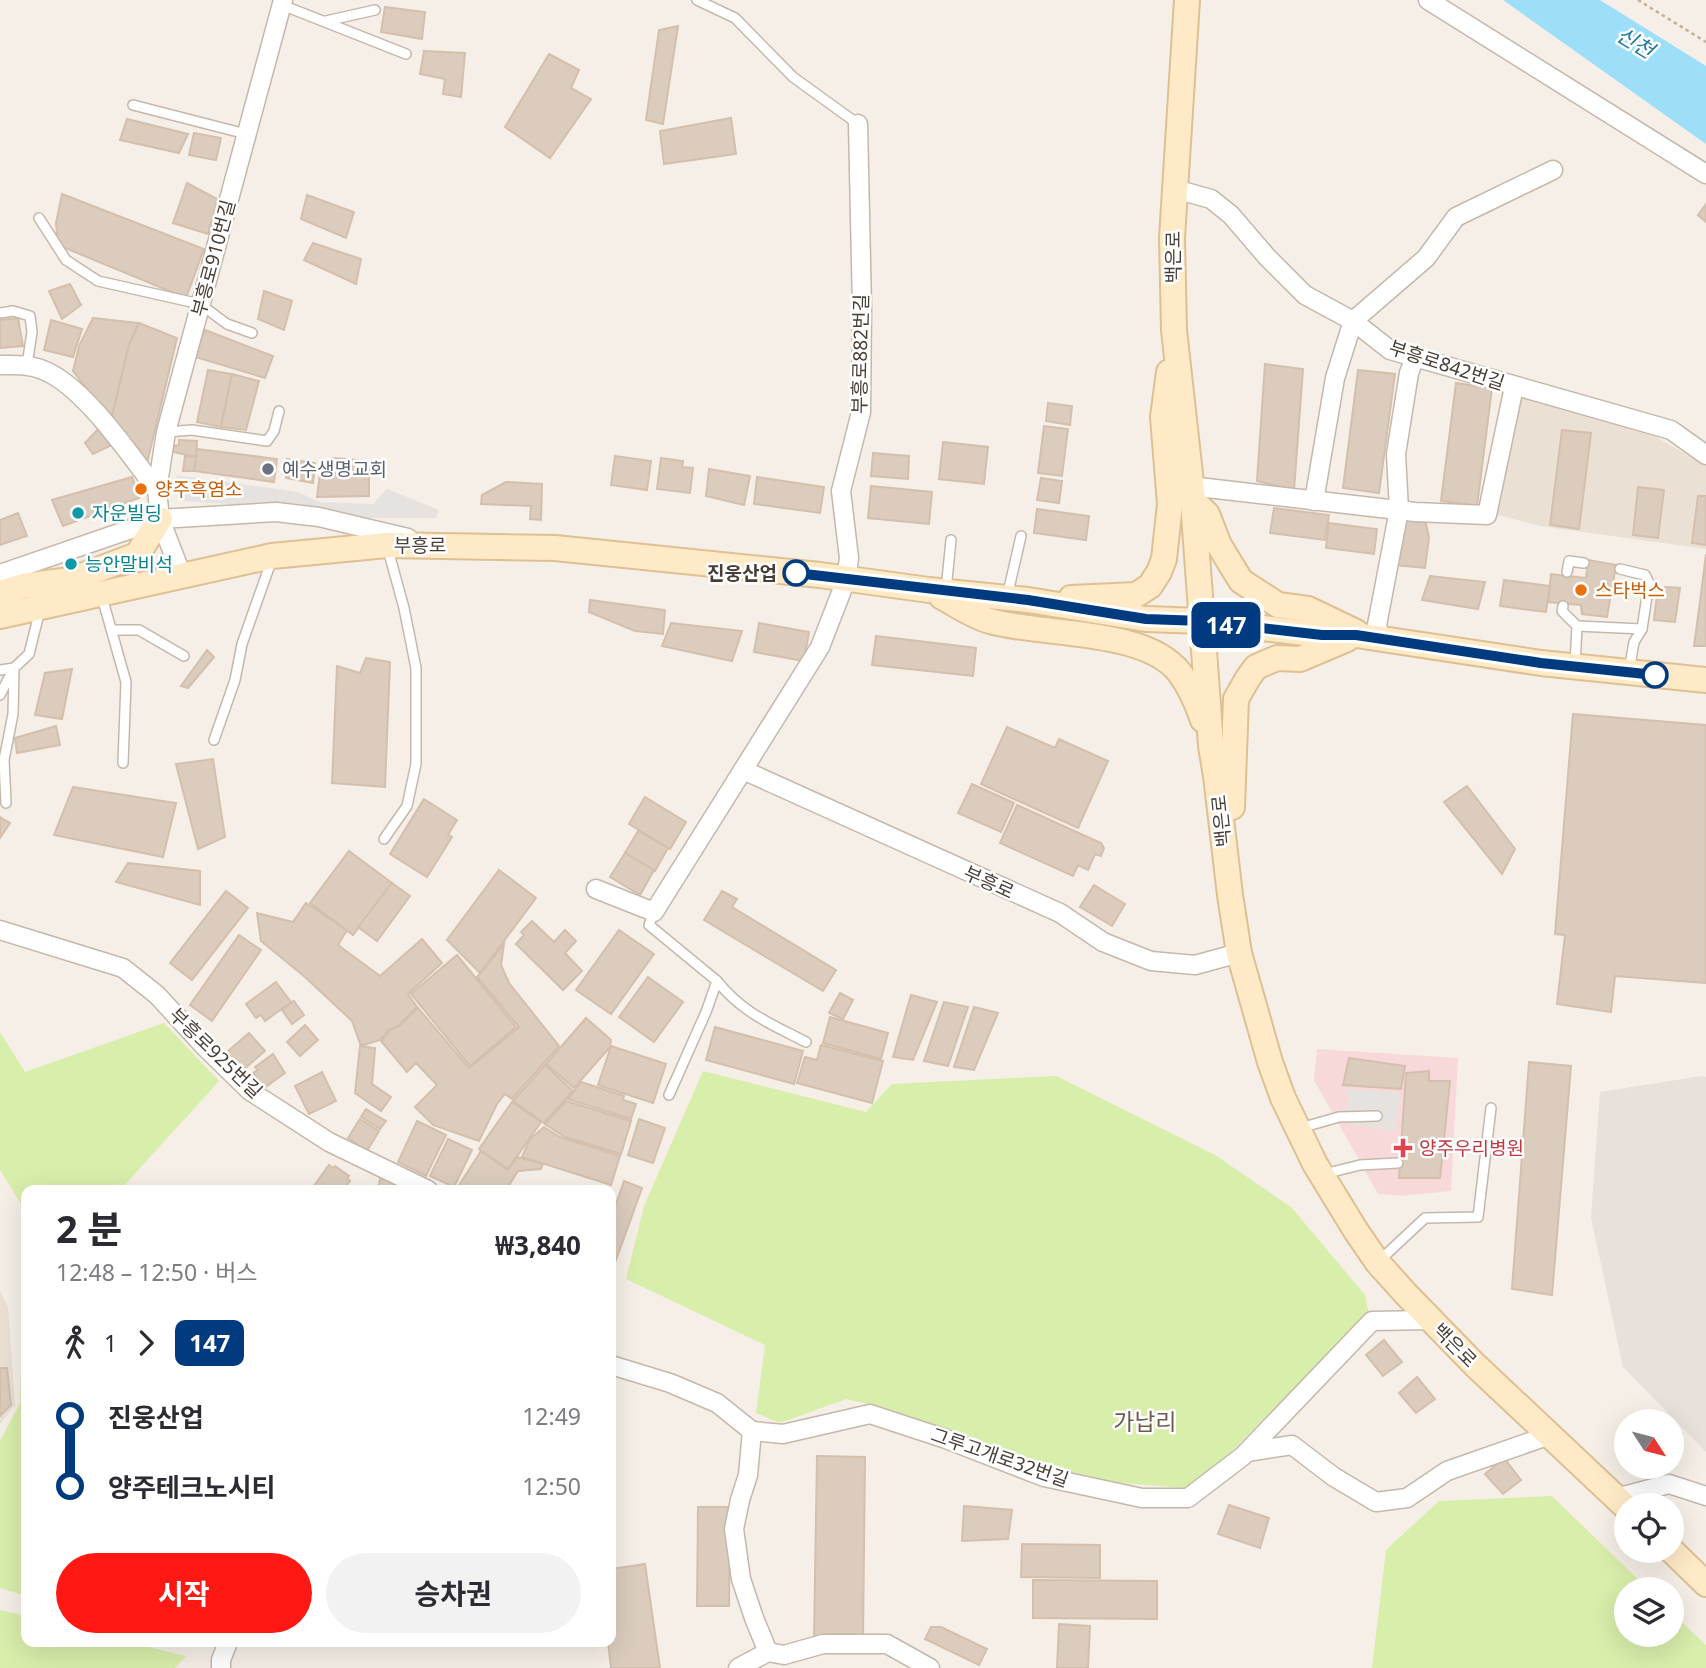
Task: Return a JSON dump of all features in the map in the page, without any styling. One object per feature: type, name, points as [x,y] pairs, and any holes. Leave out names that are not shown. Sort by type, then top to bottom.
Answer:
[{"type":"main road","name":"백은로","points":[[1188,0],[1172,238],[1174,330],[1191,494],[1211,746],[1230,895],[1239,953],[1270,1062],[1283,1098],[1322,1175],[1378,1262],[1431,1320],[1614,1496]]},
{"type":"main road","points":[[1017,599],[1136,595],[1150,586],[1159,572],[1164,559],[1170,504],[1163,417],[1174,330]]},
{"type":"main road","points":[[1191,494],[1207,514],[1219,545],[1241,581],[1278,605],[1308,609],[1368,637]]},
{"type":"main road","points":[[0,593],[23,586],[70,580],[137,555],[160,519]]},
{"type":"main road","name":"부흥로","points":[[0,616],[272,556],[387,545],[555,548],[820,575],[1017,599],[1146,619],[1202,621],[1322,635],[1368,637],[1575,667],[1706,680]]},
{"type":"main road","points":[[937,591],[989,621],[1088,635],[1136,645],[1166,660],[1179,672],[1195,698],[1211,746]]},
{"type":"main road","points":[[1088,635],[1146,619]]},
{"type":"main road","points":[[1230,895],[1236,699],[1256,667],[1276,658],[1300,659],[1368,637]]},
{"type":"main road","points":[[1684,1563],[1706,1584]]},
{"type":"street","points":[[1427,0],[1706,174]]},
{"type":"street","name":"부흥로910번길","points":[[181,576],[160,519],[157,490],[166,432],[283,3]]},
{"type":"street","name":"부흥로882번길","points":[[846,580],[849,558],[841,491],[861,412],[858,124]]},
{"type":"street","points":[[1314,501],[1335,378],[1353,321],[1426,258],[1456,217],[1553,170]]},
{"type":"street","name":"부흥로842번길","points":[[1175,189],[1211,199],[1231,215],[1267,257],[1306,295],[1353,321],[1390,350],[1671,430],[1706,455]]},
{"type":"street","points":[[1368,637],[1377,625],[1399,510],[1396,454],[1409,373],[1415,357]]},
{"type":"street","points":[[0,365],[27,365],[50,373],[81,397],[157,490]]},
{"type":"street","points":[[1191,494],[1487,515],[1514,387]]},
{"type":"street","points":[[0,574],[160,519],[276,512],[319,517],[432,545]]},
{"type":"street","points":[[596,889],[654,912],[820,647],[846,580]]},
{"type":"street","name":"부흥로","points":[[743,770],[1060,913],[1103,942],[1151,961],[1195,964],[1239,953]]},
{"type":"street","name":"부흥로925번길","points":[[0,930],[123,968],[157,995],[250,1091],[329,1142],[418,1185]]},
{"type":"street","name":"그루고개로32번길","points":[[752,1431],[783,1434],[870,1414],[1044,1476],[1142,1498],[1188,1499],[1247,1452],[1372,1321],[1431,1320]]},
{"type":"street","points":[[616,1367],[670,1383],[717,1404],[752,1431],[748,1475],[734,1529],[741,1579],[768,1652]]},
{"type":"street","points":[[1247,1452],[1292,1445],[1334,1477],[1376,1502],[1407,1498],[1447,1471],[1550,1435]]},
{"type":"street","points":[[1648,1493],[1669,1485],[1706,1496]]},
{"type":"street","points":[[738,1668],[768,1652],[785,1655],[823,1644],[887,1644],[930,1668]]},
{"type":"street","points":[[221,1668],[226,1647]]},
{"type":"lane","points":[[697,0],[735,18],[793,78],[858,124]]},
{"type":"lane","points":[[283,3],[406,54]]},
{"type":"lane","points":[[325,21],[376,10]]},
{"type":"lane","points":[[133,105],[246,134]]},
{"type":"lane","points":[[39,218],[66,260],[98,281],[200,304],[227,324],[252,332]]},
{"type":"lane","points":[[0,313],[13,311],[30,316],[32,332],[27,365]]},
{"type":"lane","points":[[166,432],[192,430],[267,441],[274,432],[279,411]]},
{"type":"lane","points":[[1017,599],[1021,536]]},
{"type":"lane","points":[[937,591],[951,540]]},
{"type":"lane","points":[[384,839],[408,806],[416,764],[416,668],[387,545]]},
{"type":"lane","points":[[214,740],[235,680],[242,644],[272,556]]},
{"type":"lane","points":[[1567,572],[1569,561],[1584,563]]},
{"type":"lane","points":[[1620,569],[1646,575],[1648,583],[1642,629],[1634,642],[1629,672]]},
{"type":"lane","points":[[101,593],[126,682],[123,763]]},
{"type":"lane","points":[[1563,606],[1563,611],[1577,626],[1642,629]]},
{"type":"lane","points":[[0,695],[14,668],[29,654],[41,607]]},
{"type":"lane","points":[[1575,667],[1577,626]]},
{"type":"lane","points":[[112,630],[139,630],[184,656]]},
{"type":"lane","points":[[0,670],[14,668]]},
{"type":"lane","points":[[6,803],[4,761],[13,714],[14,668]]},
{"type":"lane","points":[[654,912],[649,925],[717,981],[731,998],[748,1012],[806,1042]]},
{"type":"lane","points":[[669,1095],[717,981]]},
{"type":"lane","points":[[1378,1262],[1425,1218],[1478,1217],[1491,1108]]},
{"type":"lane","points":[[1298,1129],[1339,1117],[1377,1116]]},
{"type":"lane","points":[[1322,1175],[1360,1165],[1398,1163]]},
{"type":"path","points":[[1638,0],[1706,42]]},
{"type":"shaded area","points":[[1518,396],[1654,436],[1706,465],[1706,549],[1540,526],[1494,514]]},
{"type":"shaded area","points":[[176,475],[298,492],[320,502],[373,504],[387,489],[439,510],[436,518],[340,518],[307,509],[182,501]]},
{"type":"shaded area","name":"양주우리병원","points":[[1317,1049],[1458,1058],[1451,1191],[1401,1196],[1378,1194],[1314,1080]]},
{"type":"shaded area","points":[[1706,1077],[1706,1452],[1684,1429],[1684,1409],[1664,1409],[1623,1367],[1591,1217],[1600,1092]]},
{"type":"shaded area","points":[[1348,1089],[1400,1093],[1395,1131],[1348,1124]]},
{"type":"shaded area","points":[[0,1291],[8,1307],[15,1405],[0,1424]]},
{"type":"green space","points":[[164,1023],[219,1081],[125,1185],[21,1185],[21,1204],[0,1170],[0,1032],[25,1072]]},
{"type":"green space","points":[[703,1071],[866,1112],[892,1084],[1056,1076],[1215,1155],[1291,1207],[1365,1295],[1369,1315],[1231,1452],[1185,1488],[1095,1481],[1039,1469],[884,1408],[846,1399],[780,1423],[756,1413],[765,1345],[626,1279],[644,1206]]},
{"type":"green space","points":[[21,1374],[21,1594],[0,1588],[0,1441],[20,1403]]},
{"type":"green space","points":[[1552,1496],[1614,1556],[1614,1563],[1621,1563],[1636,1577],[1614,1577],[1614,1647],[1684,1647],[1684,1624],[1706,1645],[1706,1668],[1372,1668],[1386,1550],[1439,1501]]},
{"type":"green space","points":[[0,1610],[21,1615],[21,1647],[149,1647],[186,1656],[175,1668],[0,1668]]},
{"type":"water","name":"신천","points":[[1503,0],[1600,0],[1706,66],[1706,144]]},
{"type":"building","points":[[385,7],[425,12],[422,39],[381,32]]},
{"type":"building","points":[[678,26],[663,124],[646,120],[659,30]]},
{"type":"building","points":[[424,51],[465,53],[461,97],[443,94],[445,79],[420,74]]},
{"type":"building","points":[[549,54],[579,70],[571,88],[591,99],[550,158],[505,127]]},
{"type":"building","points":[[731,118],[736,154],[664,164],[660,131]]},
{"type":"building","points":[[127,119],[188,134],[179,153],[120,140]]},
{"type":"building","points":[[194,133],[221,138],[216,160],[189,155]]},
{"type":"building","points":[[187,183],[217,199],[208,234],[173,223]]},
{"type":"building","points":[[62,194],[204,249],[186,298],[58,245],[56,223]]},
{"type":"building","points":[[307,195],[354,212],[346,238],[301,219]]},
{"type":"building","points":[[1706,204],[1706,222],[1698,215]]},
{"type":"building","points":[[313,243],[361,259],[356,284],[304,260]]},
{"type":"building","points":[[70,284],[81,305],[62,319],[49,291]]},
{"type":"building","points":[[264,291],[292,301],[284,330],[258,319]]},
{"type":"building","points":[[18,318],[23,346],[0,348],[0,320]]},
{"type":"building","points":[[93,318],[139,323],[129,345],[111,420],[73,371],[79,346]]},
{"type":"building","points":[[51,320],[82,329],[73,357],[44,350]]},
{"type":"building","points":[[139,323],[177,338],[147,463],[111,420],[129,345]]},
{"type":"building","points":[[205,330],[273,356],[265,378],[192,356]]},
{"type":"building","points":[[1265,364],[1303,369],[1294,490],[1257,481]]},
{"type":"building","points":[[208,370],[232,374],[221,427],[197,422]]},
{"type":"building","points":[[1358,370],[1395,374],[1379,493],[1343,488]]},
{"type":"building","points":[[232,374],[259,381],[246,430],[221,427]]},
{"type":"building","points":[[1456,383],[1492,388],[1477,506],[1441,501]]},
{"type":"building","points":[[1048,403],[1072,406],[1070,425],[1046,421]]},
{"type":"building","points":[[1044,426],[1068,429],[1062,476],[1038,473]]},
{"type":"building","points":[[98,429],[112,445],[93,454],[85,443]]},
{"type":"building","points":[[1562,430],[1591,433],[1579,529],[1550,525]]},
{"type":"building","points":[[179,440],[197,441],[196,457],[173,452],[173,446],[179,445]]},
{"type":"building","points":[[943,442],[988,447],[984,484],[939,479]]},
{"type":"building","points":[[197,449],[277,459],[274,482],[194,471]]},
{"type":"building","points":[[873,453],[909,456],[908,479],[871,476]]},
{"type":"building","points":[[185,456],[196,457],[194,471],[183,471]]},
{"type":"building","points":[[615,456],[651,461],[647,490],[611,485]]},
{"type":"building","points":[[332,458],[369,461],[369,496],[317,497],[321,466],[328,467]]},
{"type":"building","points":[[661,458],[683,461],[682,467],[693,468],[690,493],[657,489]]},
{"type":"building","points":[[287,459],[315,463],[313,483],[286,478]]},
{"type":"building","points":[[709,469],[750,476],[744,505],[706,496]]},
{"type":"building","name":"자운빌딩","points":[[132,477],[139,498],[63,526],[52,500]]},
{"type":"building","points":[[757,477],[824,487],[820,513],[754,504]]},
{"type":"building","points":[[1041,478],[1062,481],[1059,503],[1037,500]]},
{"type":"building","points":[[506,482],[542,484],[541,520],[530,519],[531,506],[481,504],[482,495]]},
{"type":"building","points":[[871,486],[932,492],[929,524],[868,518]]},
{"type":"building","points":[[1638,487],[1664,490],[1658,538],[1633,535]]},
{"type":"building","points":[[1698,496],[1706,496],[1706,545],[1692,543]]},
{"type":"building","points":[[1274,508],[1329,515],[1325,540],[1270,533]]},
{"type":"building","points":[[1037,509],[1089,516],[1086,540],[1034,533]]},
{"type":"building","points":[[18,513],[27,536],[0,545],[0,520]]},
{"type":"building","points":[[1403,516],[1425,519],[1429,538],[1425,568],[1396,565]]},
{"type":"building","points":[[1329,523],[1377,529],[1374,554],[1326,548]]},
{"type":"building","points":[[1706,554],[1706,646],[1694,646],[1700,602]]},
{"type":"building","name":"스타벅스","points":[[1588,560],[1616,565],[1607,617],[1582,614],[1581,605],[1548,602],[1551,574],[1586,578]]},
{"type":"building","points":[[1430,576],[1485,582],[1478,609],[1422,600]]},
{"type":"building","points":[[1504,580],[1550,586],[1546,612],[1500,606]]},
{"type":"building","points":[[1665,587],[1680,588],[1675,622],[1654,620],[1657,594],[1664,595]]},
{"type":"building","points":[[590,600],[665,610],[663,634],[635,631],[589,612]]},
{"type":"building","points":[[671,623],[742,631],[732,661],[662,646]]},
{"type":"building","points":[[759,623],[809,632],[804,661],[754,652]]},
{"type":"building","points":[[876,636],[976,648],[973,676],[872,665]]},
{"type":"building","points":[[207,650],[214,657],[188,688],[181,686]]},
{"type":"building","points":[[366,658],[390,662],[385,787],[332,783],[337,666],[360,673]]},
{"type":"building","points":[[72,669],[62,719],[35,715],[45,673]]},
{"type":"building","points":[[1573,714],[1706,725],[1706,983],[1615,976],[1611,1012],[1557,1004],[1565,935],[1555,934]]},
{"type":"building","points":[[56,726],[60,745],[17,753],[15,738]]},
{"type":"building","points":[[1007,727],[1055,748],[1059,739],[1108,761],[1078,828],[981,784]]},
{"type":"building","points":[[213,759],[225,837],[198,849],[176,764]]},
{"type":"building","points":[[972,784],[1014,803],[1001,832],[958,813]]},
{"type":"building","points":[[1467,786],[1515,849],[1502,874],[1444,802]]},
{"type":"building","points":[[73,787],[176,803],[163,857],[54,835]]},
{"type":"building","points":[[645,797],[686,822],[670,849],[629,824]]},
{"type":"building","points":[[424,799],[457,820],[448,835],[452,837],[427,877],[390,854]]},
{"type":"building","points":[[1017,805],[1101,843],[1104,848],[1101,856],[1095,854],[1088,870],[1078,865],[1073,876],[1000,843]]},
{"type":"building","points":[[0,817],[10,823],[0,838]]},
{"type":"building","points":[[638,831],[668,848],[655,871],[625,853]]},
{"type":"building","points":[[349,851],[392,883],[353,935],[310,903]]},
{"type":"building","points":[[625,853],[654,870],[640,895],[610,877]]},
{"type":"building","points":[[128,863],[200,871],[200,905],[116,882]]},
{"type":"building","points":[[499,870],[536,898],[480,973],[447,940]]},
{"type":"building","points":[[392,883],[410,896],[377,941],[358,927]]},
{"type":"building","points":[[1094,885],[1125,904],[1112,926],[1080,907]]},
{"type":"building","points":[[226,891],[248,908],[192,980],[170,963]]},
{"type":"building","points":[[722,891],[737,899],[732,907],[836,970],[823,991],[704,920]]},
{"type":"building","points":[[306,903],[347,930],[338,945],[380,976],[422,939],[442,963],[408,994],[417,1007],[380,1040],[361,1046],[352,1021],[261,941],[257,913],[293,922]]},
{"type":"building","points":[[532,921],[554,942],[565,930],[576,941],[565,953],[582,971],[563,990],[516,944],[524,935],[521,932]]},
{"type":"building","points":[[619,930],[654,954],[611,1014],[576,990]]},
{"type":"building","points":[[239,935],[261,950],[212,1021],[190,1005]]},
{"type":"building","points":[[504,944],[501,965],[509,983],[559,1046],[512,1099],[505,1094],[497,1104],[479,1141],[433,1125],[415,1107],[437,1085],[416,1063],[407,1072],[381,1041],[390,1030],[399,1026],[418,1008],[469,1068],[519,1027],[477,977]]},
{"type":"building","points":[[457,955],[516,1027],[470,1066],[411,994]]},
{"type":"building","points":[[648,977],[683,1002],[654,1042],[619,1017]]},
{"type":"building","points":[[276,982],[291,1002],[265,1021],[261,1015],[256,1018],[246,1004]]},
{"type":"building","points":[[840,993],[853,1000],[843,1019],[829,1013]]},
{"type":"building","points":[[911,995],[937,1002],[913,1060],[893,1057]]},
{"type":"building","points":[[294,1001],[304,1015],[292,1024],[282,1010]]},
{"type":"building","points":[[944,1002],[968,1007],[948,1066],[924,1061]]},
{"type":"building","points":[[974,1007],[998,1013],[974,1070],[954,1067]]},
{"type":"building","points":[[830,1017],[888,1033],[881,1059],[823,1043]]},
{"type":"building","points":[[586,1018],[611,1040],[610,1047],[574,1088],[546,1064]]},
{"type":"building","points":[[305,1025],[318,1040],[300,1056],[287,1042]]},
{"type":"building","points":[[715,1027],[803,1051],[794,1084],[706,1060]]},
{"type":"building","points":[[249,1033],[265,1051],[243,1070],[227,1052]]},
{"type":"building","points":[[821,1045],[883,1061],[872,1103],[797,1083],[805,1057],[817,1060]]},
{"type":"building","points":[[360,1046],[375,1048],[372,1084],[391,1097],[381,1111],[355,1093]]},
{"type":"building","points":[[611,1046],[666,1064],[653,1103],[598,1085]]},
{"type":"building","points":[[273,1054],[285,1073],[264,1088],[253,1073],[258,1070],[255,1067]]},
{"type":"building","points":[[1349,1058],[1405,1066],[1401,1089],[1343,1085]]},
{"type":"building","points":[[1529,1062],[1571,1066],[1552,1295],[1512,1289]]},
{"type":"building","points":[[545,1065],[573,1091],[544,1123],[513,1101]]},
{"type":"building","points":[[1429,1071],[1429,1081],[1450,1081],[1440,1178],[1399,1178],[1406,1073]]},
{"type":"building","points":[[322,1072],[336,1101],[309,1114],[295,1086]]},
{"type":"building","points":[[581,1082],[624,1096],[623,1100],[636,1104],[631,1119],[568,1099]]},
{"type":"building","points":[[566,1101],[631,1121],[621,1154],[565,1137],[545,1124]]},
{"type":"building","points":[[512,1102],[541,1122],[508,1169],[479,1149]]},
{"type":"building","points":[[366,1109],[386,1121],[380,1129],[361,1117]]},
{"type":"building","points":[[360,1119],[379,1131],[367,1151],[348,1138]]},
{"type":"building","points":[[639,1119],[665,1128],[653,1163],[628,1155]]},
{"type":"building","points":[[417,1121],[446,1135],[426,1176],[398,1162]]},
{"type":"building","points":[[544,1127],[560,1137],[620,1156],[611,1185],[522,1157],[530,1139]]},
{"type":"building","points":[[448,1139],[472,1150],[455,1185],[430,1176]]},
{"type":"building","points":[[481,1151],[508,1170],[517,1157],[543,1164],[541,1169],[518,1171],[509,1185],[459,1185]]},
{"type":"building","points":[[329,1165],[349,1176],[347,1178],[350,1181],[347,1185],[315,1185]]},
{"type":"building","points":[[381,1174],[404,1181],[404,1185],[379,1185]]},
{"type":"building","points":[[624,1181],[642,1188],[616,1260],[616,1204]]},
{"type":"building","points":[[1384,1340],[1402,1362],[1383,1376],[1366,1355]]},
{"type":"building","points":[[0,1368],[7,1368],[11,1405],[0,1416]]},
{"type":"building","points":[[1417,1377],[1435,1399],[1416,1413],[1399,1393]]},
{"type":"building","points":[[817,1456],[865,1457],[863,1638],[814,1638]]},
{"type":"building","points":[[1504,1458],[1521,1480],[1503,1494],[1485,1474]]},
{"type":"building","points":[[1229,1505],[1269,1518],[1260,1548],[1218,1534]]},
{"type":"building","points":[[964,1506],[1012,1510],[1008,1539],[962,1541]]},
{"type":"building","points":[[698,1507],[730,1507],[729,1606],[697,1606]]},
{"type":"building","points":[[1022,1544],[1100,1545],[1100,1578],[1021,1577]]},
{"type":"building","points":[[645,1564],[660,1668],[611,1668],[609,1647],[616,1647],[616,1568]]},
{"type":"building","points":[[1033,1580],[1157,1581],[1157,1619],[1033,1618]]},
{"type":"building","points":[[1059,1624],[1090,1626],[1088,1668],[1057,1668]]},
{"type":"building","points":[[931,1627],[941,1627],[987,1649],[979,1665],[925,1639]]},
{"type":"bus line","name":"147","points":[[796,573],[1028,600],[1146,619],[1202,621],[1322,635],[1356,635],[1541,663],[1655,675]]},
{"type":"place","name":"예수생명교회","points":[[268,469]]},
{"type":"place","name":"양주흑염소","points":[[141,489]]},
{"type":"place","name":"자운빌딩","points":[[78,513]]},
{"type":"place","name":"능안말비석","points":[[71,564]]},
{"type":"place","name":"진웅산업","points":[[796,573]]},
{"type":"place","name":"스타벅스","points":[[1581,590]]},
{"type":"place","name":"양주우리병원","points":[[1403,1148]]},
{"type":"district","name":"가납리","points":[[1145,1422]]}]
